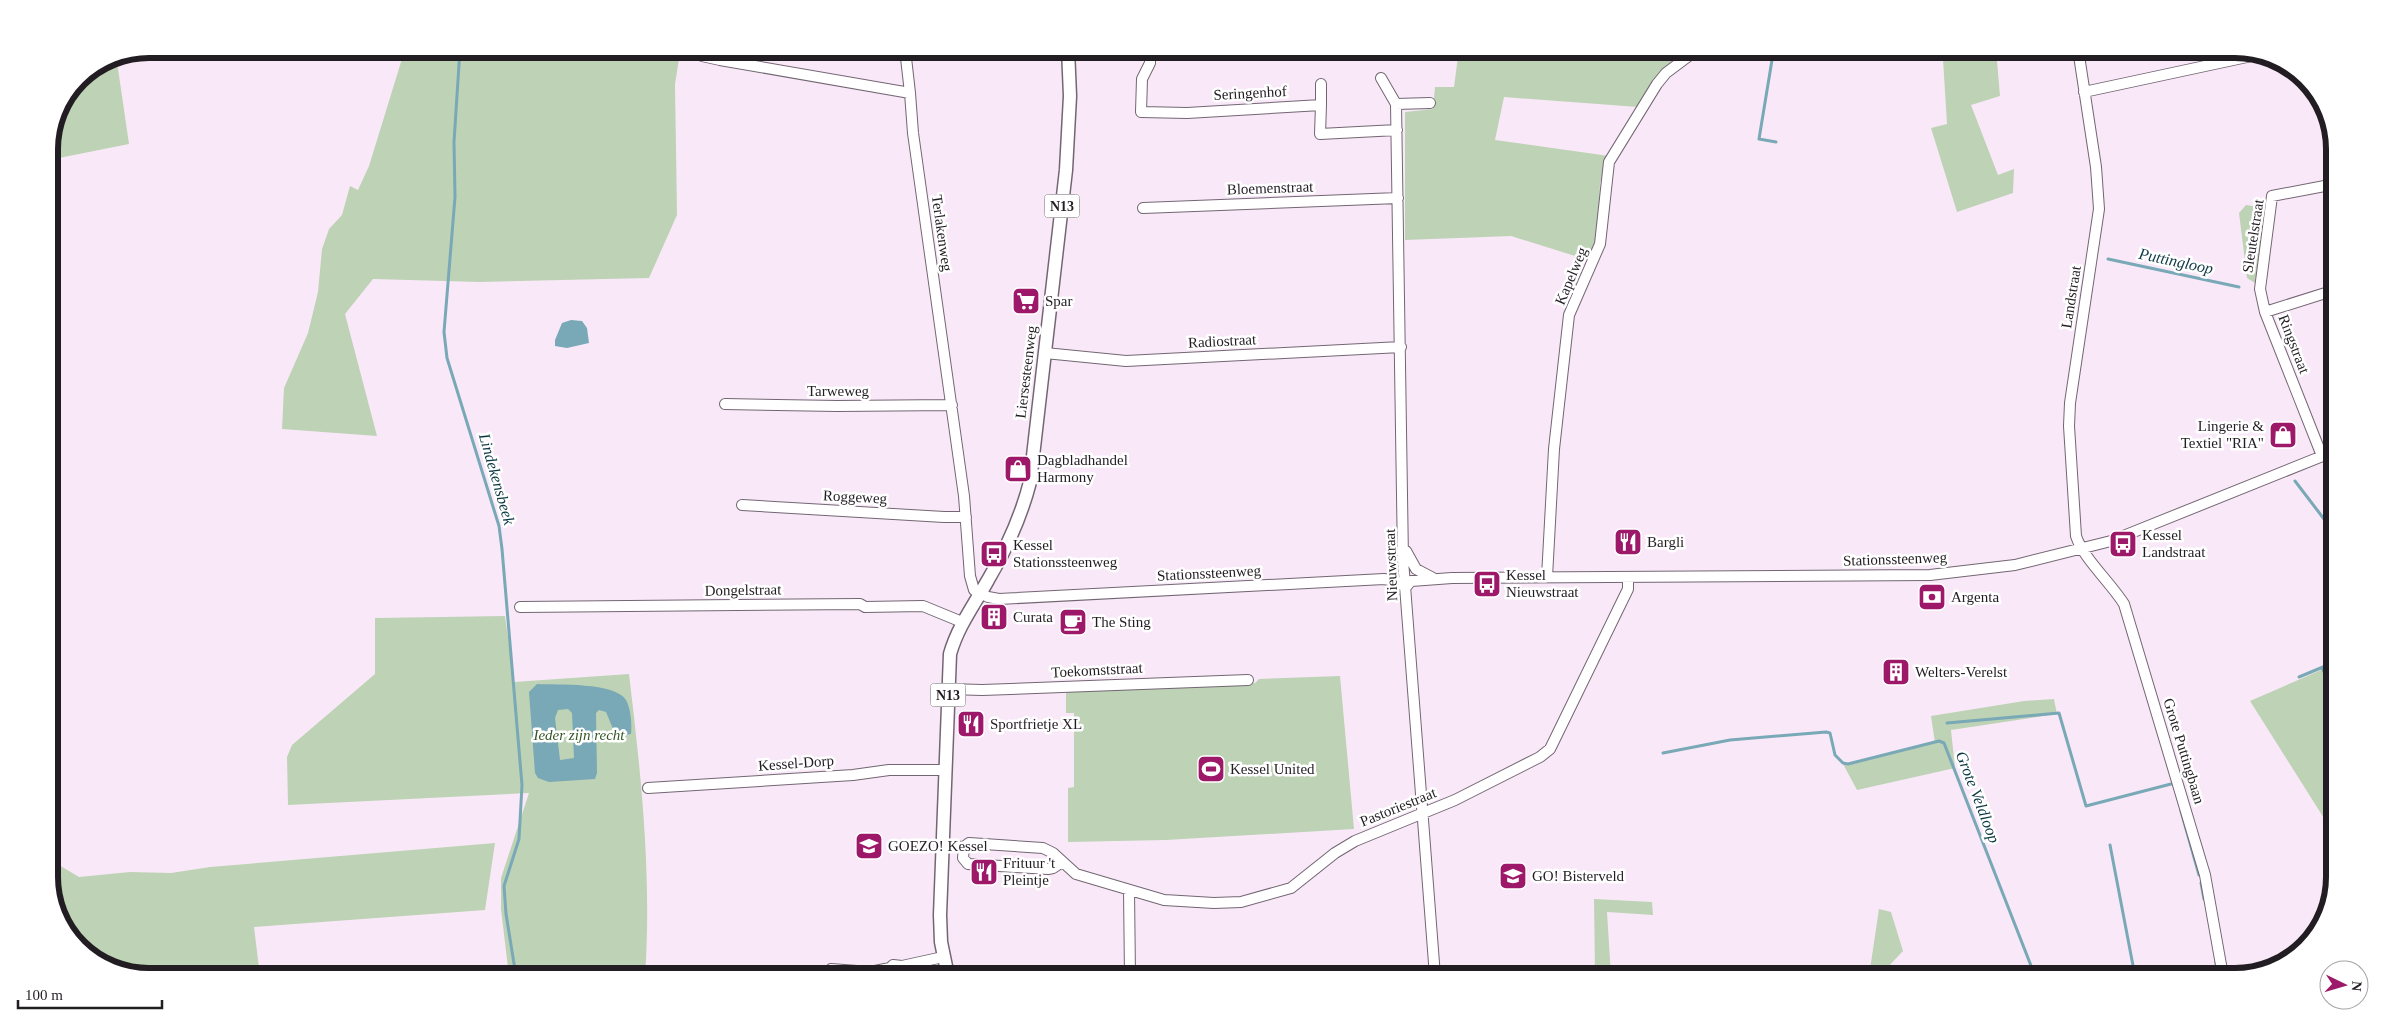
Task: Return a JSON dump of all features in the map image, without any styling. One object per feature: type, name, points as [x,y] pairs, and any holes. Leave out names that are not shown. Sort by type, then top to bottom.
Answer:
[{"type":"main road","name":"Liersesteenweg","points":[[962,622],[1011,538],[1030,482],[1069,137],[1068,58]]},
{"type":"main road","name":"N13","points":[[946,968],[940,914],[948,689],[950,654],[962,622]]},
{"type":"street","points":[[711,58],[910,93]]},
{"type":"street","name":"Terlakenweg","points":[[905,58],[913,133],[952,405],[966,517],[971,583],[974,590],[980,594]]},
{"type":"street","name":"Seringenhof","points":[[1150,58],[1150,63],[1142,79],[1141,112],[1187,113],[1321,105]]},
{"type":"street","name":"Kapelweg","points":[[1547,576],[1554,449],[1568,322],[1573,303],[1589,273],[1600,244],[1609,162],[1657,84],[1666,73],[1686,58]]},
{"type":"street","name":"Landstraat","points":[[2079,58],[2096,167],[2099,209],[2070,403],[2069,426],[2074,520],[2076,536],[2082,549]]},
{"type":"street","points":[[2084,92],[2242,58]]},
{"type":"street","points":[[1321,84],[1320,134],[1397,130],[1396,104],[1381,78]]},
{"type":"street","points":[[1396,104],[1430,103]]},
{"type":"street","name":"Nieuwstraat","points":[[1397,130],[1404,546],[1434,968]]},
{"type":"street","name":"Sleutelstraat","points":[[2265,312],[2260,288],[2272,196],[2326,186]]},
{"type":"street","name":"Bloemenstraat","points":[[1143,208],[1398,198]]},
{"type":"street","name":"Ringstraat","points":[[2322,456],[2265,312],[2326,293]]},
{"type":"street","name":"Radiostraat","points":[[1045,353],[1126,360],[1401,346]]},
{"type":"street","name":"Tarweweg","points":[[724,404],[837,406],[952,405]]},
{"type":"street","name":"Stationssteenweg","points":[[980,594],[999,599],[1384,579],[1395,581],[1406,587],[1411,581],[1434,579],[1547,576],[1628,578],[1930,574],[2015,565],[2111,541],[2326,454]]},
{"type":"street","name":"Roggeweg","points":[[742,505],[966,517]]},
{"type":"street","points":[[1404,546],[1416,569],[1434,579]]},
{"type":"street","name":"Grote Puttingbaan","points":[[2082,549],[2115,589],[2124,604],[2205,875],[2222,968]]},
{"type":"street","name":"Pastoriestraat","points":[[1062,862],[1076,874],[1176,902],[1241,902],[1294,886],[1335,853],[1355,841],[1423,814],[1504,776],[1540,757],[1550,749],[1628,588],[1628,578]]},
{"type":"street","name":"Dongelstraat","points":[[520,607],[860,604],[865,607],[923,606],[962,622]]},
{"type":"street","name":"Toekomststraat","points":[[948,689],[982,690],[1248,680]]},
{"type":"street","name":"Kessel-Dorp","points":[[648,788],[862,775],[889,770],[945,770]]},
{"type":"street","points":[[942,846],[964,847],[969,843],[1043,848],[1053,853],[1062,862],[1048,869],[968,864],[963,858],[964,847]]},
{"type":"street","points":[[1129,890],[1130,968]]},
{"type":"street","points":[[890,968],[893,965],[902,966],[944,957]]},
{"type":"green space","points":[[402,58],[679,58],[675,84],[677,215],[649,278],[480,282],[373,279],[345,314],[377,436],[282,429],[284,388],[308,333],[318,292],[322,249],[329,229],[342,215],[350,186],[358,190],[369,166]]},
{"type":"green space","points":[[1458,58],[1679,58],[1657,75],[1638,107],[1504,97],[1495,140],[1609,156],[1600,183],[1598,233],[1591,261],[1511,236],[1405,240],[1405,112],[1433,109],[1435,87],[1454,87]]},
{"type":"green space","points":[[1997,58],[2000,96],[1971,105],[1998,175],[2014,169],[2013,193],[1957,212],[1931,128],[1947,124],[1943,59]]},
{"type":"green space","points":[[117,63],[129,144],[58,158],[59,131],[62,119],[76,93],[88,80]]},
{"type":"green space","points":[[2246,205],[2259,207],[2264,215],[2255,283],[2247,278],[2239,213]]},
{"type":"green space","name":"Ieder zijn recht","points":[[505,616],[514,682],[629,674],[638,749],[644,825],[647,900],[645,968],[508,968],[501,909],[501,878],[529,793],[288,805],[287,757],[292,745],[375,674],[375,618]]},
{"type":"green space","points":[[2326,668],[2326,821],[2250,701]]},
{"type":"green space","name":"Kessel United","points":[[1340,676],[1354,829],[1166,840],[1068,842],[1068,788],[1074,787],[1074,713],[1066,713],[1066,689],[1255,683],[1259,679]]},
{"type":"green space","points":[[2054,699],[2057,714],[1951,730],[1955,768],[1857,790],[1843,764],[1935,743],[1931,716],[2024,701]]},
{"type":"green space","points":[[495,843],[485,910],[254,927],[259,968],[148,968],[114,961],[93,949],[76,932],[62,906],[59,894],[58,864],[79,877],[130,872],[171,873],[210,867]]},
{"type":"green space","points":[[1594,899],[1652,902],[1653,915],[1607,912],[1610,968],[1595,968]]},
{"type":"green space","points":[[1879,909],[1891,912],[1903,951],[1887,968],[1870,968]]},
{"type":"water","points":[[571,320],[582,321],[587,328],[589,343],[567,348],[555,346],[555,340],[562,323]]},
{"type":"water","points":[[537,684],[598,687],[620,694],[626,700],[629,708],[631,734],[616,736],[606,712],[599,710],[596,713],[597,773],[595,779],[549,782],[538,778],[535,773],[529,692]],"holes":[[[568,709],[572,713],[574,758],[560,760],[555,718],[558,710]]]},
{"type":"waterway","name":"Lindekensbeek","points":[[459,58],[454,142],[455,197],[444,332],[447,358],[499,526],[502,549],[522,785],[519,839],[504,886],[506,914],[515,968]]},
{"type":"waterway","points":[[1775,58],[1772,60],[1759,139],[1776,142]]},
{"type":"waterway","name":"Puttingloop","points":[[2108,259],[2239,287]]},
{"type":"waterway","points":[[2295,481],[2326,523]]},
{"type":"waterway","points":[[2299,677],[2326,666]]},
{"type":"waterway","points":[[2322,668],[2326,675]]},
{"type":"waterway","points":[[1947,723],[2059,713],[2086,806],[2171,784]]},
{"type":"waterway","name":"Grote Veldloop","points":[[1663,753],[1730,740],[1826,732],[1830,733],[1835,755],[1843,763],[1848,764],[1939,741],[1944,743],[2032,968]]},
{"type":"waterway","points":[[2181,811],[2199,875]]},
{"type":"waterway","points":[[2110,845],[2133,968]]},
{"type":"waterway","points":[[2201,883],[2204,899]]},
{"type":"waterway","name":"Grote Veldloop","points":[[2216,962],[2216,968]]},
{"type":"place","name":"Spar","points":[[1026,301]]},
{"type":"place","name":"Lingerie & Textiel \"RIA\"","points":[[2283,435]]},
{"type":"place","name":"Dagbladhandel Harmony","points":[[1018,469]]},
{"type":"place","name":"Bargli","points":[[1628,542]]},
{"type":"place","name":"Kessel Landstraat","points":[[2123,544]]},
{"type":"place","name":"Kessel Stationssteenweg","points":[[994,554]]},
{"type":"place","name":"Kessel Nieuwstraat","points":[[1487,584]]},
{"type":"place","name":"Argenta","points":[[1932,597]]},
{"type":"place","name":"Curata","points":[[994,617]]},
{"type":"place","name":"The Sting","points":[[1073,622]]},
{"type":"place","name":"Welters-Verelst","points":[[1896,672]]},
{"type":"place","name":"Sportfrietje XL","points":[[971,724]]},
{"type":"place","name":"Kessel United","points":[[1211,769]]},
{"type":"place","name":"GOEZO! Kessel","points":[[869,846]]},
{"type":"place","name":"Frituur 't Pleintje","points":[[984,872]]},
{"type":"place","name":"GO! Bisterveld","points":[[1513,876]]}]
